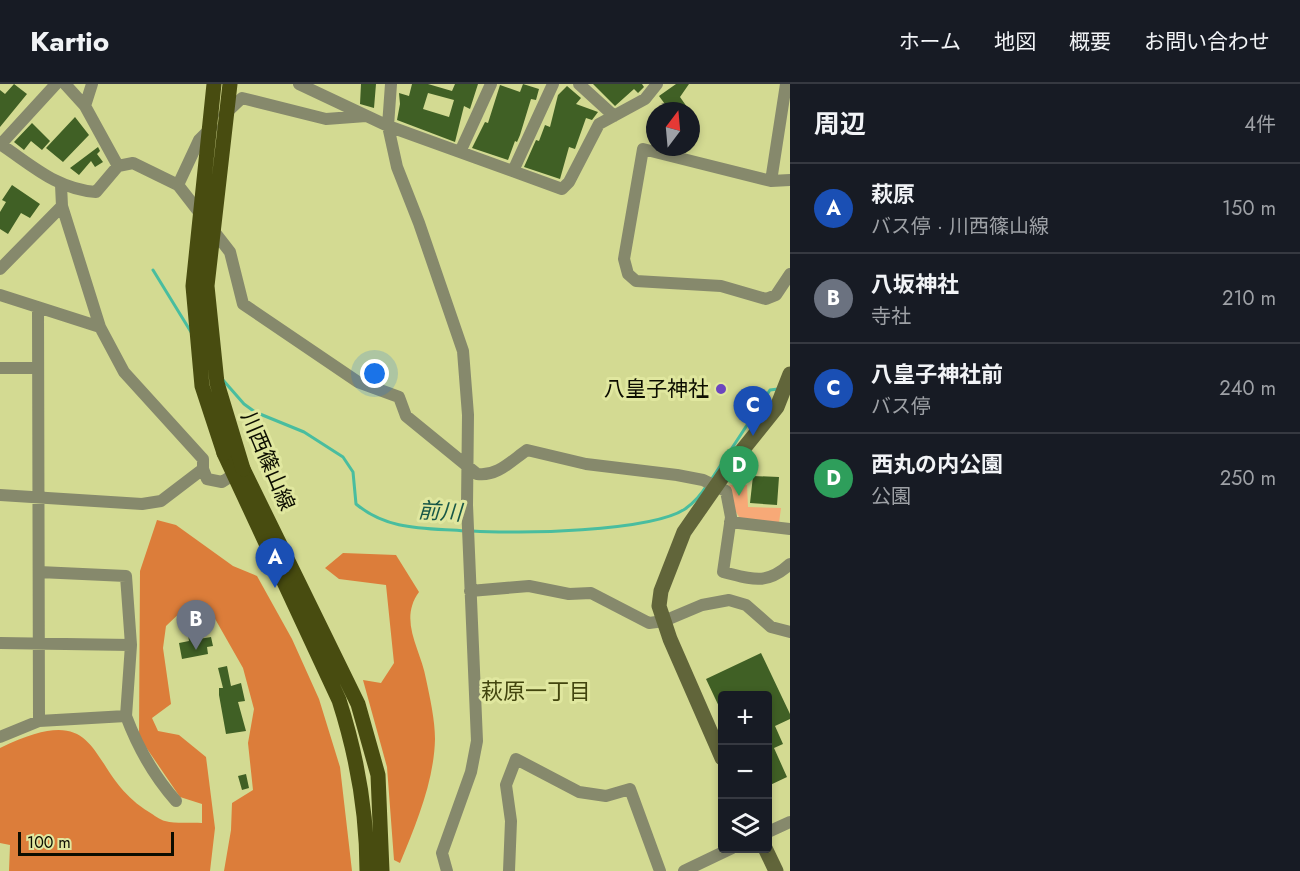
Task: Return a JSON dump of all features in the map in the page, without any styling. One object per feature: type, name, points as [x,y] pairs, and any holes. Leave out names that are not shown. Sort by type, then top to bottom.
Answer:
[{"type":"main road","name":"川西篠山線","points":[[214,84],[193,286],[202,386],[224,453],[238,472],[358,704],[378,775],[382,871]]},
{"type":"main road","name":"川西篠山線","points":[[230,84],[207,286],[217,383],[238,472],[339,700],[351,739],[360,781],[367,833],[367,871]]},
{"type":"street","points":[[56,84],[1,144],[61,185],[74,190],[96,192],[118,166],[133,163],[178,185],[230,252],[243,304],[358,382],[399,398],[406,416],[477,474],[488,475],[527,450],[537,450],[586,464],[677,475],[716,486],[726,491],[730,522],[723,572],[758,580],[778,576],[790,564]]},
{"type":"street","points":[[65,84],[86,106],[118,166]]},
{"type":"street","points":[[86,106],[92,84]]},
{"type":"street","points":[[299,84],[388,126],[562,189],[569,182],[599,124],[645,99],[657,84]]},
{"type":"street","points":[[391,84],[388,126],[396,166],[419,223],[463,351],[468,415],[470,591],[477,741],[471,772],[442,853],[447,871]]},
{"type":"street","points":[[460,152],[490,84]]},
{"type":"street","points":[[513,171],[553,84]]},
{"type":"street","points":[[579,84],[614,116]]},
{"type":"street","points":[[771,181],[786,84]]},
{"type":"street","points":[[178,185],[199,140],[242,98],[326,119],[366,116]]},
{"type":"street","points":[[790,180],[771,181],[644,149],[624,259],[628,274],[636,281],[721,286],[766,299],[776,295],[790,274]]},
{"type":"street","points":[[61,185],[62,206],[99,327],[124,372],[203,459],[203,469],[207,479],[222,482],[238,472]]},
{"type":"street","points":[[0,269],[62,206]]},
{"type":"street","points":[[0,295],[99,327]]},
{"type":"street","points":[[38,308],[39,722]]},
{"type":"street","points":[[0,368],[37,368]]},
{"type":"street","points":[[718,746],[664,621],[659,606],[661,591],[684,532],[777,406],[790,374]]},
{"type":"street","points":[[0,495],[40,495],[142,504],[161,501],[203,469]]},
{"type":"street","points":[[730,522],[790,529]]},
{"type":"street","points":[[39,572],[126,576],[130,645],[126,716],[138,748],[157,779],[176,801]]},
{"type":"street","points":[[470,591],[529,586],[569,594],[591,593],[649,623],[664,621],[702,604],[729,600],[746,605],[771,627],[790,632]]},
{"type":"street","points":[[0,643],[130,645]]},
{"type":"street","points":[[0,737],[39,722],[126,716]]},
{"type":"street","points":[[509,871],[511,821],[506,785],[516,759],[579,792],[606,796],[630,789],[660,871]]},
{"type":"street","points":[[772,830],[790,822]]},
{"type":"street","points":[[684,871],[723,853]]},
{"type":"street","points":[[767,853],[776,871]]},
{"type":"shaded area","points":[[729,485],[747,485],[748,507],[781,508],[779,523],[741,520],[734,509]]},
{"type":"shaded area","points":[[157,520],[176,525],[233,566],[257,576],[292,639],[319,699],[340,767],[352,871],[224,871],[231,830],[232,803],[253,790],[248,743],[254,709],[243,668],[210,610],[185,608],[166,626],[163,648],[171,704],[152,718],[158,731],[179,735],[206,757],[215,828],[210,871],[9,871],[10,845],[0,843],[0,748],[35,734],[60,730],[78,734],[91,745],[128,796],[149,812],[169,822],[202,823],[202,804],[180,797],[139,737],[140,571]]},
{"type":"shaded area","points":[[343,553],[396,555],[419,592],[413,603],[411,624],[426,679],[433,717],[434,755],[428,787],[400,863],[394,860],[387,767],[363,680],[381,683],[394,663],[386,585],[339,579],[325,568]]},
{"type":"building","points":[[14,84],[27,94],[0,127],[0,90],[5,94]]},
{"type":"building","points":[[361,84],[376,84],[374,108],[360,104]]},
{"type":"building","points":[[412,84],[428,84],[452,91],[455,84],[478,84],[470,109],[464,106],[455,142],[397,120],[400,104],[399,93],[409,96]],"holes":[[[428,93],[454,100],[449,117],[423,109]]]},
{"type":"building","points":[[523,84],[539,89],[536,100],[531,99],[520,135],[517,142],[515,141],[508,160],[472,148],[485,122],[488,123],[500,85],[520,92]]},
{"type":"building","points":[[593,84],[642,84],[644,87],[638,93],[634,89],[615,106]]},
{"type":"building","points":[[676,84],[689,84],[680,97],[684,102],[663,102],[659,96]]},
{"type":"building","points":[[567,86],[581,98],[576,104],[598,112],[592,120],[586,118],[575,149],[569,147],[560,179],[524,167],[545,125],[550,127],[558,95]]},
{"type":"building","points":[[75,117],[89,135],[63,162],[46,148]]},
{"type":"building","points":[[32,123],[50,141],[42,150],[31,141],[24,150],[14,142]]},
{"type":"building","points":[[98,147],[100,151],[97,154],[103,162],[95,167],[91,161],[79,175],[70,168]]},
{"type":"building","points":[[12,185],[40,204],[30,218],[21,213],[8,234],[0,229],[0,212],[6,202],[2,200]]},
{"type":"building","points":[[753,476],[779,477],[777,505],[750,503]]},
{"type":"building","points":[[195,621],[199,639],[211,637],[213,646],[207,647],[208,654],[182,659],[179,643],[189,641],[186,623]]},
{"type":"building","points":[[761,653],[790,714],[790,719],[775,726],[783,744],[774,748],[787,777],[772,784],[772,691],[718,691],[718,704],[706,679]]},
{"type":"building","points":[[227,666],[231,686],[241,683],[245,701],[238,702],[246,731],[226,734],[219,695],[219,688],[223,688],[218,668]]},
{"type":"building","points":[[246,774],[249,788],[242,790],[238,776]]},
{"type":"waterway","name":"前川","points":[[153,270],[191,332]]},
{"type":"waterway","name":"前川","points":[[223,380],[244,404],[255,412],[304,432],[343,457],[353,472],[356,504],[368,513],[394,524],[465,531]]},
{"type":"waterway","name":"前川","points":[[711,480],[770,390],[778,389]]},
{"type":"waterway","name":"前川","points":[[472,531],[582,530],[643,523],[668,517],[685,509],[698,498],[707,485]]},
{"type":"place","name":"八皇子神社","points":[[721,389]]},
{"type":"place","name":"八皇子神社前","points":[[753,436]]},
{"type":"place","name":"西丸の内公園","points":[[739,496]]},
{"type":"place","name":"萩原","points":[[275,588]]},
{"type":"place","name":"八坂神社","points":[[196,650]]},
{"type":"district","name":"萩原一丁目","points":[[536,691]]}]
